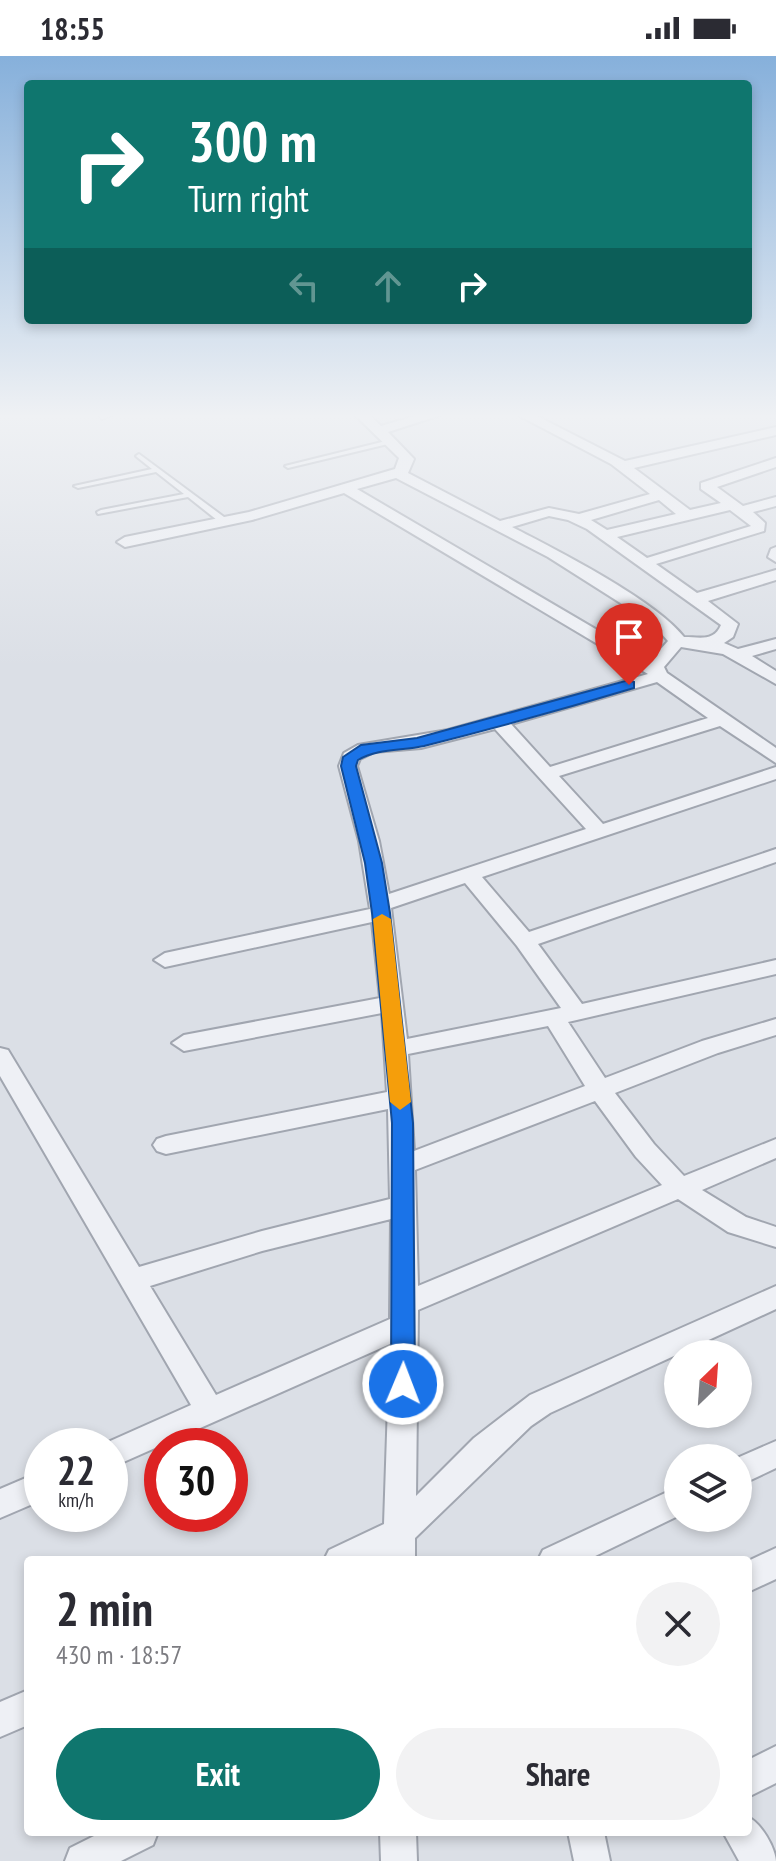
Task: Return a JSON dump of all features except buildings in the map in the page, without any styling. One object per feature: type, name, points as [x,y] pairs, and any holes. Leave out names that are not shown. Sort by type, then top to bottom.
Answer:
[{"type":"street","points":[[125,542],[225,522],[312,497]]},
{"type":"street","points":[[361,497],[657,673],[773,752]]},
{"type":"street","points":[[443,497],[499,526],[658,620],[676,637],[676,642],[655,666],[657,673]]},
{"type":"street","points":[[578,519],[654,497]]},
{"type":"street","points":[[665,497],[688,516]]},
{"type":"street","points":[[645,563],[759,528],[758,523],[721,497]]},
{"type":"street","points":[[604,535],[776,501]]},
{"type":"street","points":[[499,526],[549,512],[578,519],[730,624],[727,633],[712,643]]},
{"type":"street","points":[[696,599],[776,575]]},
{"type":"street","points":[[676,642],[712,643],[738,654],[775,677]]},
{"type":"street","points":[[738,654],[776,644]]},
{"type":"street","points":[[399,1546],[405,1314],[400,1098],[373,863],[348,766],[351,757],[366,749],[417,743],[499,722],[657,673]]},
{"type":"street","points":[[547,774],[722,720]]},
{"type":"street","points":[[499,722],[598,830]]},
{"type":"street","points":[[165,960],[380,909],[468,874],[776,773]]},
{"type":"street","points":[[525,941],[776,855]]},
{"type":"street","points":[[468,874],[525,941],[601,1088],[639,1146],[716,1213],[776,1237]]},
{"type":"street","points":[[395,1049],[565,1016],[776,967]]},
{"type":"street","points":[[184,1043],[390,1004]]},
{"type":"street","points":[[403,1165],[710,1047],[776,1027]]},
{"type":"street","points":[[0,1056],[210,1411]]},
{"type":"street","points":[[166,1145],[400,1098]]},
{"type":"street","points":[[128,1447],[210,1411],[405,1314],[776,1148]]},
{"type":"street","points":[[133,1280],[262,1241],[404,1206]]},
{"type":"street","points":[[357,1556],[399,1546],[482,1448],[530,1410],[776,1297]]},
{"type":"street","points":[[752,1465],[776,1454]]},
{"type":"street","points":[[0,1504],[24,1493]]},
{"type":"street","points":[[562,1556],[664,1508]]},
{"type":"street","points":[[752,1575],[776,1563]]},
{"type":"street","points":[[0,1720],[24,1709]]},
{"type":"street","points":[[752,1777],[776,1764]]},
{"type":"street","points":[[83,1861],[132,1836]]},
{"type":"street","points":[[398,1836],[399,1861]]},
{"type":"street","points":[[587,1836],[592,1861]]},
{"type":"street","points":[[744,1836],[760,1861]]},
{"type":"lane","points":[[101,512],[178,497]]},
{"type":"lane","points":[[193,497],[225,522]]},
{"type":"slow traffic","points":[[382,919],[400,1102]]},
{"type":"route","points":[[403,1384],[403,1123],[381,913],[373,863],[348,766],[356,752],[366,749],[417,743],[540,712],[629,685]]}]
